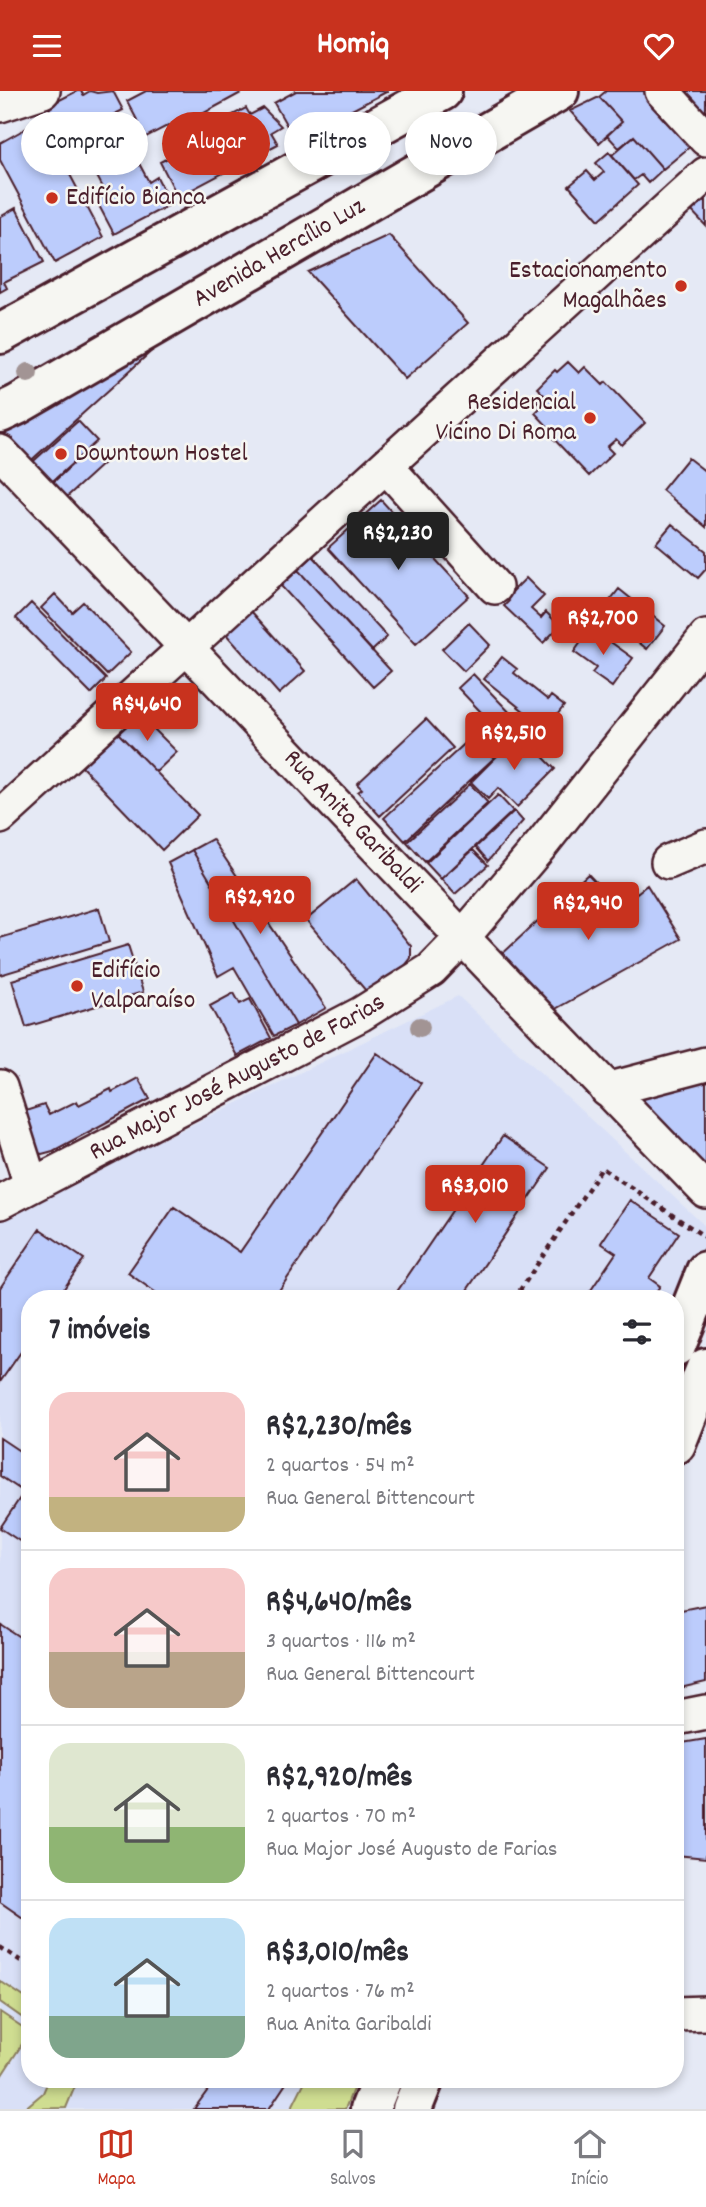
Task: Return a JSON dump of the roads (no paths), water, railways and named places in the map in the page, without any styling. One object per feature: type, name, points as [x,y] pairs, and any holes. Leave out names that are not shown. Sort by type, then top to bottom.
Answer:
[{"type":"main road","points":[[0,334],[442,91]]},
{"type":"main road","name":"Avenida Hercílio Luz","points":[[0,413],[559,91]]},
{"type":"main road","points":[[684,1326],[706,1271]]},
{"type":"main road","points":[[684,1424],[706,1368]]},
{"type":"main road","points":[[370,2109],[378,2088]]},
{"type":"main road","points":[[412,2109],[420,2088]]},
{"type":"street","points":[[0,105],[43,91]]},
{"type":"street","points":[[662,91],[706,139]]},
{"type":"street","points":[[0,817],[706,174]]},
{"type":"street","name":"Rua Anita Garibaldi","points":[[0,452],[706,1192]]},
{"type":"street","points":[[386,466],[495,587]]},
{"type":"street","name":"Rua Major José Augusto de Farias","points":[[0,1202],[361,1014],[431,970],[462,939],[542,844],[706,637]]},
{"type":"street","points":[[668,862],[706,846]]},
{"type":"street","points":[[607,1090],[706,1064]]},
{"type":"street","points":[[0,1087],[32,1185]]},
{"type":"street","points":[[684,1716],[706,1712]]},
{"type":"street","points":[[684,2014],[706,2013]]},
{"type":"place","name":"Edifício Bianca","points":[[52,198]]},
{"type":"place","name":"Estacionamento Magalhães","points":[[681,286]]},
{"type":"place","name":"Residencial Vicino Di Roma","points":[[590,418]]},
{"type":"place","name":"Downtown Hostel","points":[[61,454]]},
{"type":"place","name":"Edifício Valparaíso","points":[[77,986]]}]
